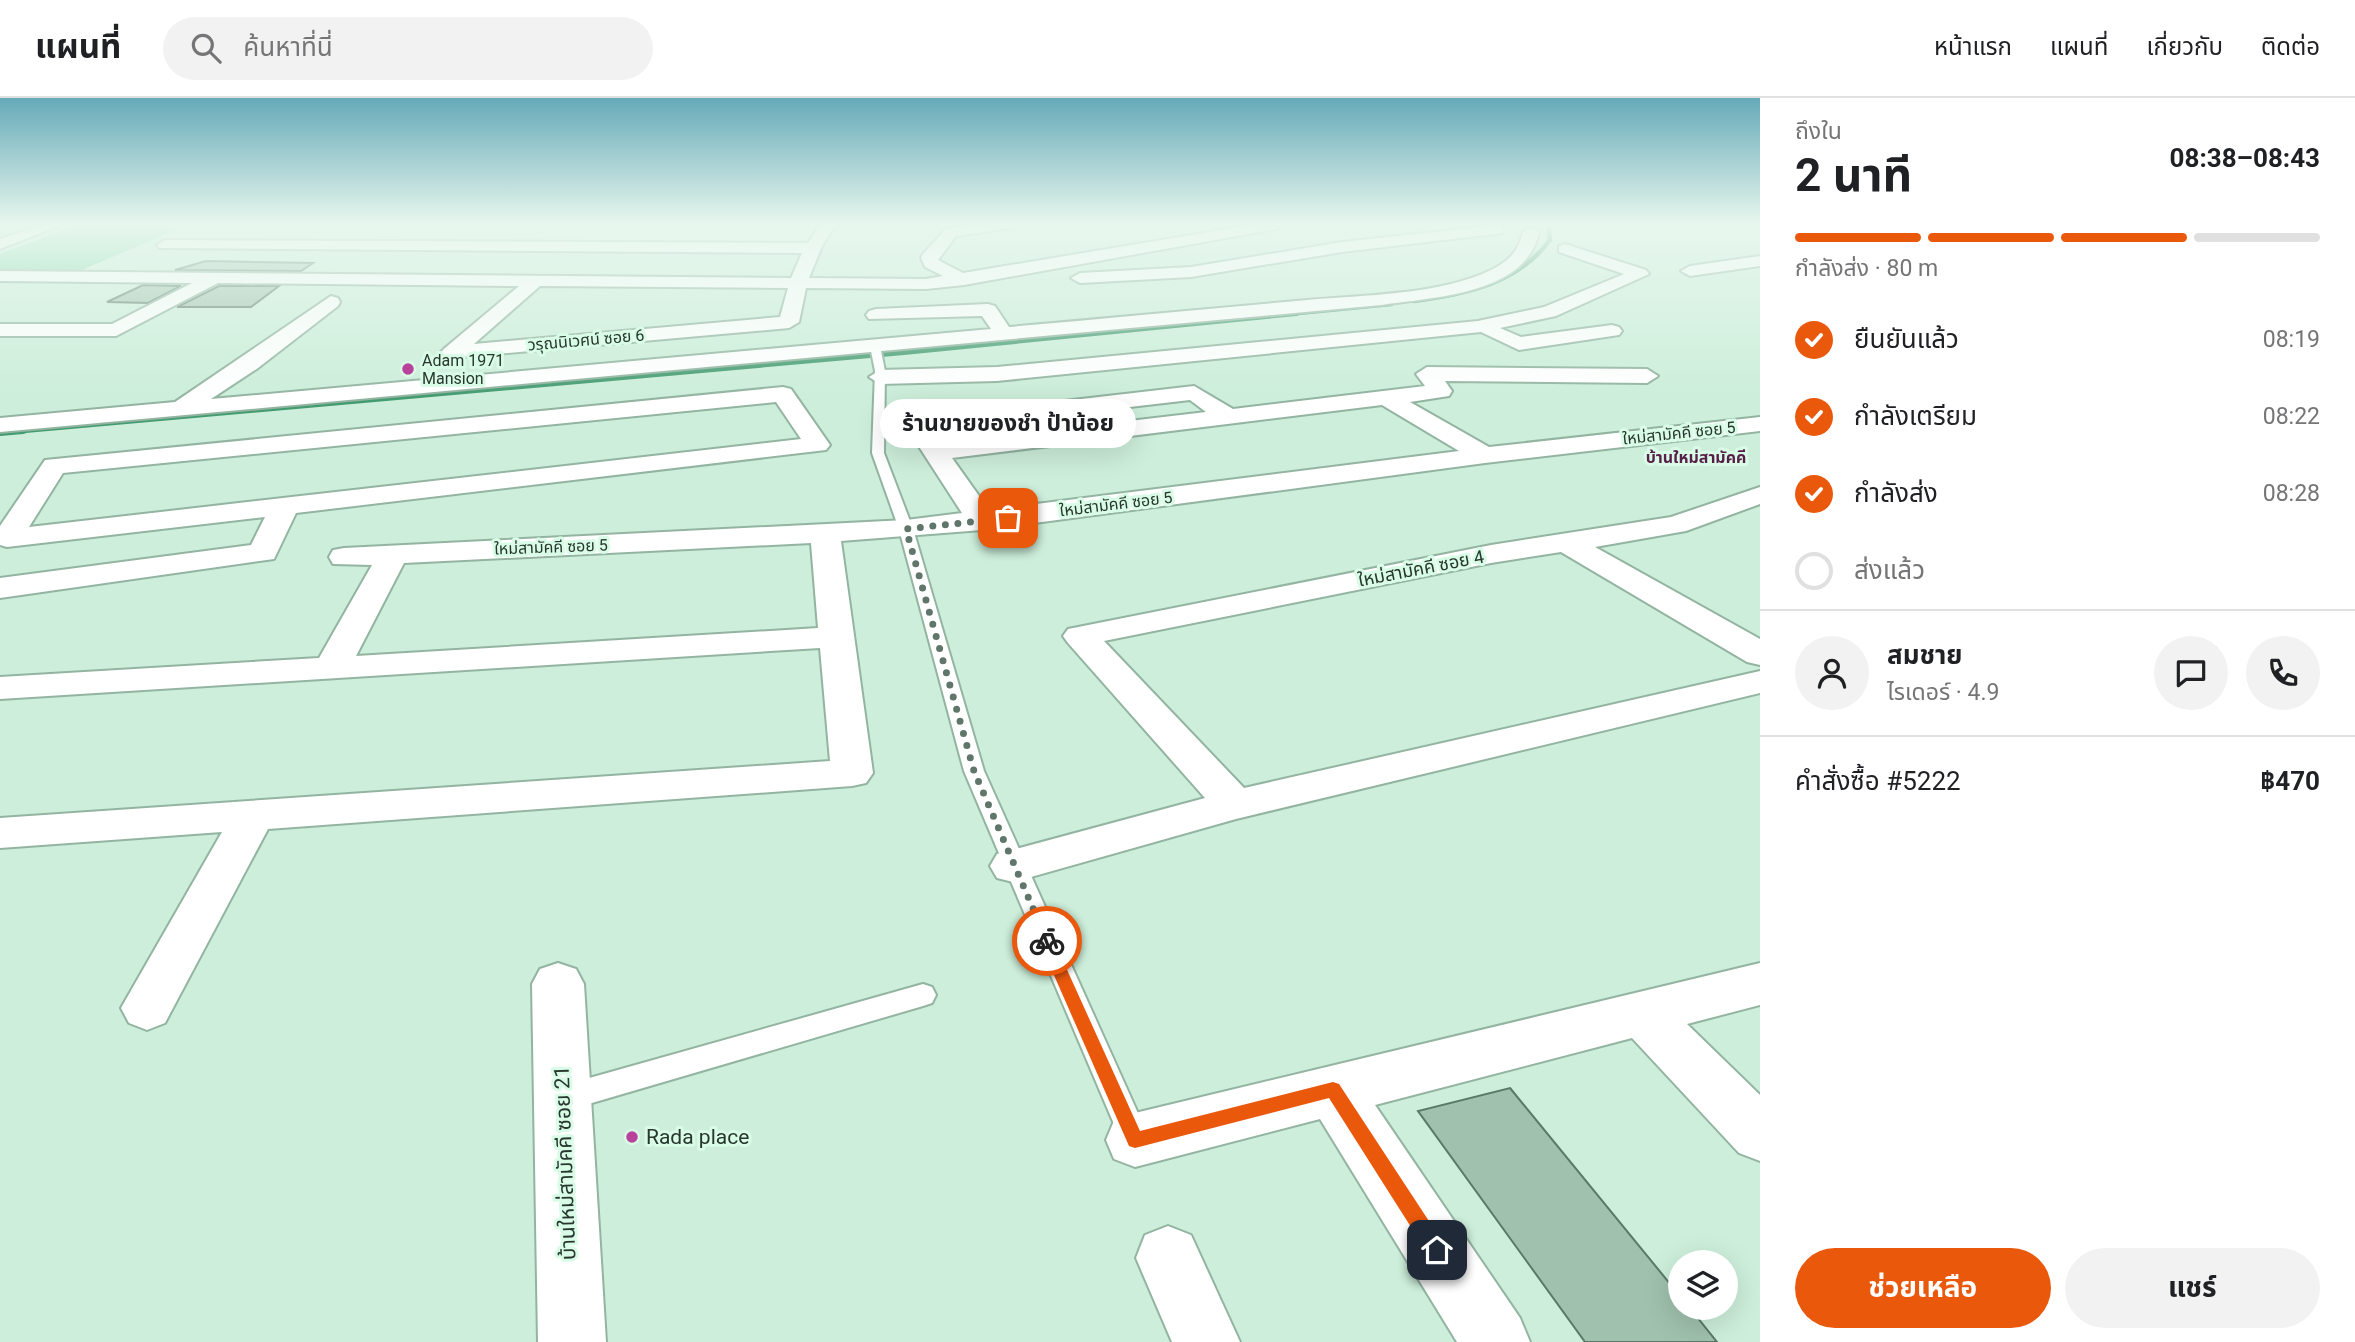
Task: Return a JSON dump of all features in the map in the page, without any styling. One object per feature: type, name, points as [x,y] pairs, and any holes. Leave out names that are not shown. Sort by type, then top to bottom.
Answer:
[{"type":"street","points":[[0,330],[116,330],[206,282]]},
{"type":"street","name":"วรุณนิเวศน์ ซอย 6","points":[[534,282],[452,352],[789,322],[796,284]]},
{"type":"street","points":[[541,282],[941,282]]},
{"type":"street","points":[[0,425],[180,409],[537,426],[817,445],[783,394],[537,426],[54,466],[7,538],[284,508],[537,426],[876,350],[1005,334],[1306,307],[1449,288],[1472,282]]},
{"type":"street","points":[[1359,339],[1318,316],[1458,299],[1516,282]]},
{"type":"street","points":[[880,377],[998,374],[1478,327],[1549,312],[1621,282]]},
{"type":"street","points":[[858,284],[872,315],[988,310],[1005,334]]},
{"type":"street","points":[[180,409],[250,363],[331,302]]},
{"type":"street","points":[[1478,327],[1519,344],[1612,331]]},
{"type":"street","points":[[982,521],[917,425],[1194,393],[1229,417],[1441,391],[1427,374],[1647,376]]},
{"type":"street","points":[[1386,398],[1485,455]]},
{"type":"street","name":"ใหม่สามัคคี ซอย 5","points":[[344,557],[825,536],[906,529],[1485,455],[1760,424]]},
{"type":"street","name":"ใหม่สามัคคี ซอย 4","points":[[1235,806],[1080,636],[1491,554],[1676,525],[1760,495]]},
{"type":"street","points":[[0,588],[263,553],[284,508]]},
{"type":"street","points":[[0,834],[852,773],[825,536]]},
{"type":"street","points":[[1565,542],[1760,654]]},
{"type":"street","points":[[331,668],[393,554]]},
{"type":"street","points":[[0,688],[836,637]]},
{"type":"street","points":[[1013,866],[1235,806],[1760,682]]},
{"type":"street","points":[[147,1008],[253,816]]},
{"type":"street","name":"บ้านใหม่สามัคคี ซอย 21","points":[[558,984],[572,1342]]},
{"type":"street","points":[[1135,1140],[1760,984]]},
{"type":"street","points":[[1642,1013],[1760,1134]]},
{"type":"street","points":[[1333,1090],[1496,1342]]},
{"type":"street","points":[[1168,1258],[1206,1342]]},
{"type":"lane","points":[[876,350],[880,377],[878,453],[906,529],[974,771],[1013,866],[1135,1140]]},
{"type":"lane","points":[[562,1099],[923,995]]},
{"type":"building","points":[[143,285],[181,286],[148,303],[107,302]]},
{"type":"building","points":[[219,286],[279,286],[251,307],[177,307]]},
{"type":"building","points":[[1510,1088],[1668,1281],[1668,1320],[1699,1320],[1717,1342],[1585,1342],[1418,1111]]},
{"type":"waterway","points":[[1414,301],[1471,290],[1494,282]]},
{"type":"waterway","points":[[1278,315],[1391,304]]},
{"type":"waterway","points":[[3,432],[904,352],[1296,313]]},
{"type":"waterway","points":[[0,432],[23,430]]},
{"type":"way so far","points":[[1008,518],[906,529],[974,771],[1047,941]]},
{"type":"place","name":"Adam 1971 Mansion","points":[[408,369]]},
{"type":"place","name":"ร้านขายของชำ ป้าน้อย","points":[[1008,518]]},
{"type":"place","name":"Rada place","points":[[632,1137]]},
{"type":"district","name":"บ้านใหม่สามัคคี","points":[[1696,457]]},
{"type":"route","points":[[1047,941],[1135,1140],[1333,1090],[1437,1250]]}]
